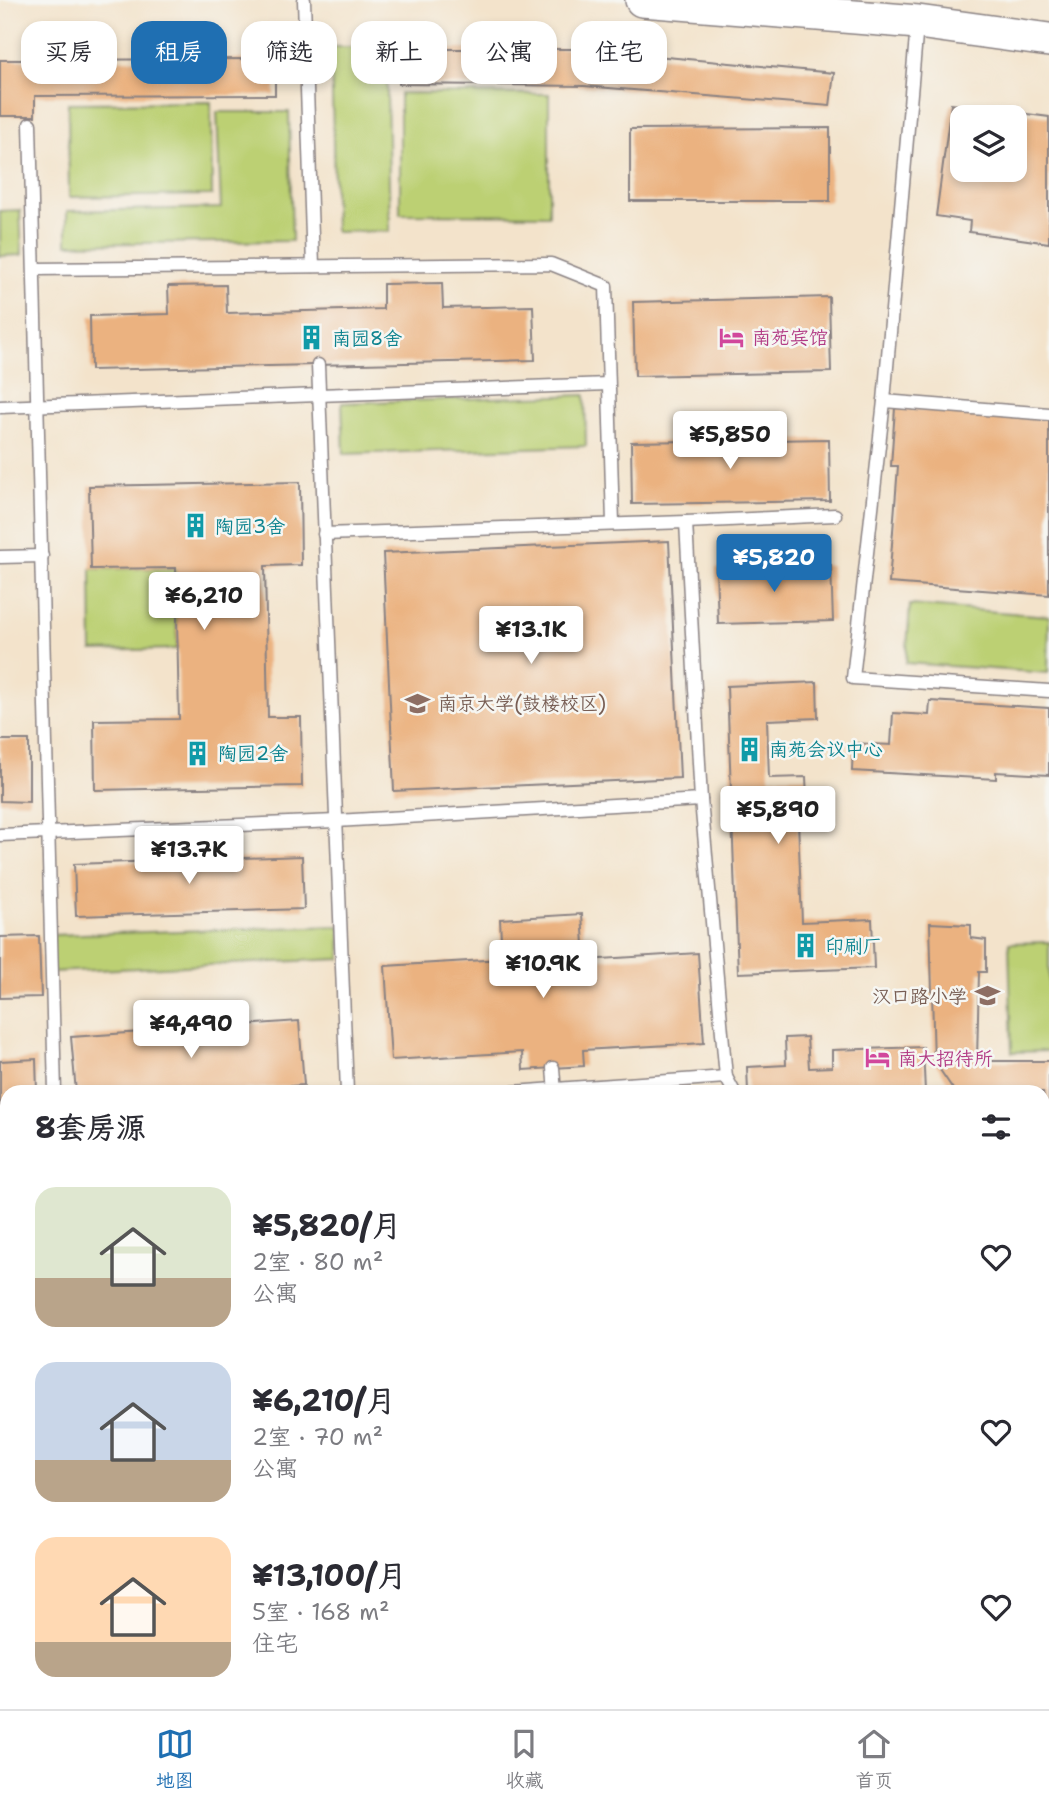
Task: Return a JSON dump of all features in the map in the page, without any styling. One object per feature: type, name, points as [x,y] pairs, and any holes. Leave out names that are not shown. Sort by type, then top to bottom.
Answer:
[{"type":"main road","points":[[642,0],[918,22],[1049,40]]},
{"type":"lane","points":[[304,0],[313,266]]},
{"type":"lane","points":[[918,22],[884,401],[853,678],[1049,691]]},
{"type":"lane","points":[[30,124],[55,1085]]},
{"type":"lane","points":[[35,269],[551,264],[606,286],[613,523]]},
{"type":"lane","points":[[318,365],[347,1085]]},
{"type":"lane","points":[[0,407],[608,384]]},
{"type":"lane","points":[[884,401],[1049,414]]},
{"type":"lane","points":[[324,534],[686,522],[835,514]]},
{"type":"lane","points":[[686,522],[701,800],[726,1077],[730,1085]]},
{"type":"lane","points":[[0,557],[42,556]]},
{"type":"lane","points":[[0,835],[336,821],[701,800]]},
{"type":"lane","points":[[554,1068],[555,1085]]},
{"type":"lane","points":[[621,1085],[726,1077]]},
{"type":"green space","points":[[337,47],[351,47],[351,84],[387,84],[390,231],[335,232],[332,84],[337,84]]},
{"type":"green space","points":[[400,93],[549,94],[549,215],[400,214]]},
{"type":"green space","points":[[211,102],[212,195],[69,197],[68,103]]},
{"type":"green space","points":[[217,112],[289,112],[292,241],[67,244],[67,211],[221,208]]},
{"type":"green space","points":[[20,210],[22,255],[0,256],[0,211]]},
{"type":"green space","points":[[585,395],[586,446],[344,454],[342,403]]},
{"type":"green space","points":[[176,568],[177,649],[92,651],[91,569]]},
{"type":"green space","points":[[910,605],[1049,616],[1048,673],[906,663]]},
{"type":"green space","points":[[340,926],[341,959],[52,972],[51,935]]},
{"type":"green space","points":[[1049,942],[1049,1051],[1012,1052],[1009,943]]},
{"type":"building","points":[[447,49],[461,49],[461,84],[557,84],[557,49],[571,49],[571,84],[667,84],[667,57],[834,73],[830,106],[584,86],[399,84],[447,84]]},
{"type":"building","points":[[227,59],[241,59],[241,84],[275,84],[275,95],[35,96],[35,116],[0,116],[0,60],[21,60],[21,84],[117,84],[117,60],[131,60],[131,84],[227,84]]},
{"type":"building","points":[[950,111],[950,182],[1027,182],[1027,114],[1049,117],[1049,243],[969,232],[970,221],[936,216]]},
{"type":"building","points":[[830,128],[830,201],[630,201],[630,129]]},
{"type":"building","name":"南园8舍","points":[[442,283],[443,308],[533,306],[535,360],[91,370],[90,316],[169,314],[168,286],[226,285],[227,313],[383,309],[383,284]]},
{"type":"building","name":"南苑宾馆","points":[[829,297],[831,372],[635,376],[633,302]]},
{"type":"building","points":[[895,408],[1049,419],[1049,595],[889,583],[898,466],[891,466]]},
{"type":"building","points":[[829,439],[830,501],[632,504],[631,442]]},
{"type":"building","points":[[300,482],[301,565],[265,566],[268,717],[301,717],[302,786],[95,790],[94,720],[179,719],[176,568],[91,569],[89,486]]},
{"type":"building","points":[[669,541],[680,778],[394,791],[383,553]]},
{"type":"building","points":[[831,565],[833,621],[718,624],[716,568]]},
{"type":"building","points":[[817,682],[818,718],[767,720],[769,778],[806,777],[808,821],[798,821],[802,922],[872,919],[874,968],[738,973],[727,686]]},
{"type":"building","points":[[930,701],[1049,708],[1049,775],[996,772],[996,779],[852,771],[853,743],[891,745],[893,713],[929,715]]},
{"type":"building","points":[[0,740],[29,740],[29,802],[0,801]]},
{"type":"building","points":[[302,856],[304,909],[76,916],[74,864]]},
{"type":"building","points":[[582,914],[585,960],[698,953],[704,1043],[583,1050],[584,1066],[523,1070],[522,1052],[391,1060],[385,966],[502,959],[500,919]]},
{"type":"building","points":[[930,923],[971,925],[971,938],[986,940],[986,972],[979,972],[977,1061],[1049,1061],[1049,1085],[950,1085],[934,1061]]},
{"type":"building","points":[[39,936],[41,997],[0,998],[0,937]]},
{"type":"building","points":[[299,1021],[304,1085],[75,1085],[71,1037]]},
{"type":"building","name":"南大招待所","points":[[807,1037],[809,1068],[832,1067],[832,1050],[923,1047],[925,1085],[748,1085],[747,1067],[786,1065],[785,1038]]},
{"type":"building","points":[[36,1059],[37,1085],[0,1085],[0,1061]]},
{"type":"place","name":"南苑宾馆","points":[[732,337]]},
{"type":"place","name":"南园8舍","points":[[312,338]]},
{"type":"place","name":"陶园3舍","points":[[195,526]]},
{"type":"place","name":"南京大学(鼓楼校区)","points":[[418,703]]},
{"type":"place","name":"南苑会议中心","points":[[749,749]]},
{"type":"place","name":"陶园2舍","points":[[198,753]]},
{"type":"place","name":"印刷厂","points":[[805,946]]},
{"type":"place","name":"汉口路小学","points":[[987,996]]},
{"type":"place","name":"南大招待所","points":[[878,1058]]}]
